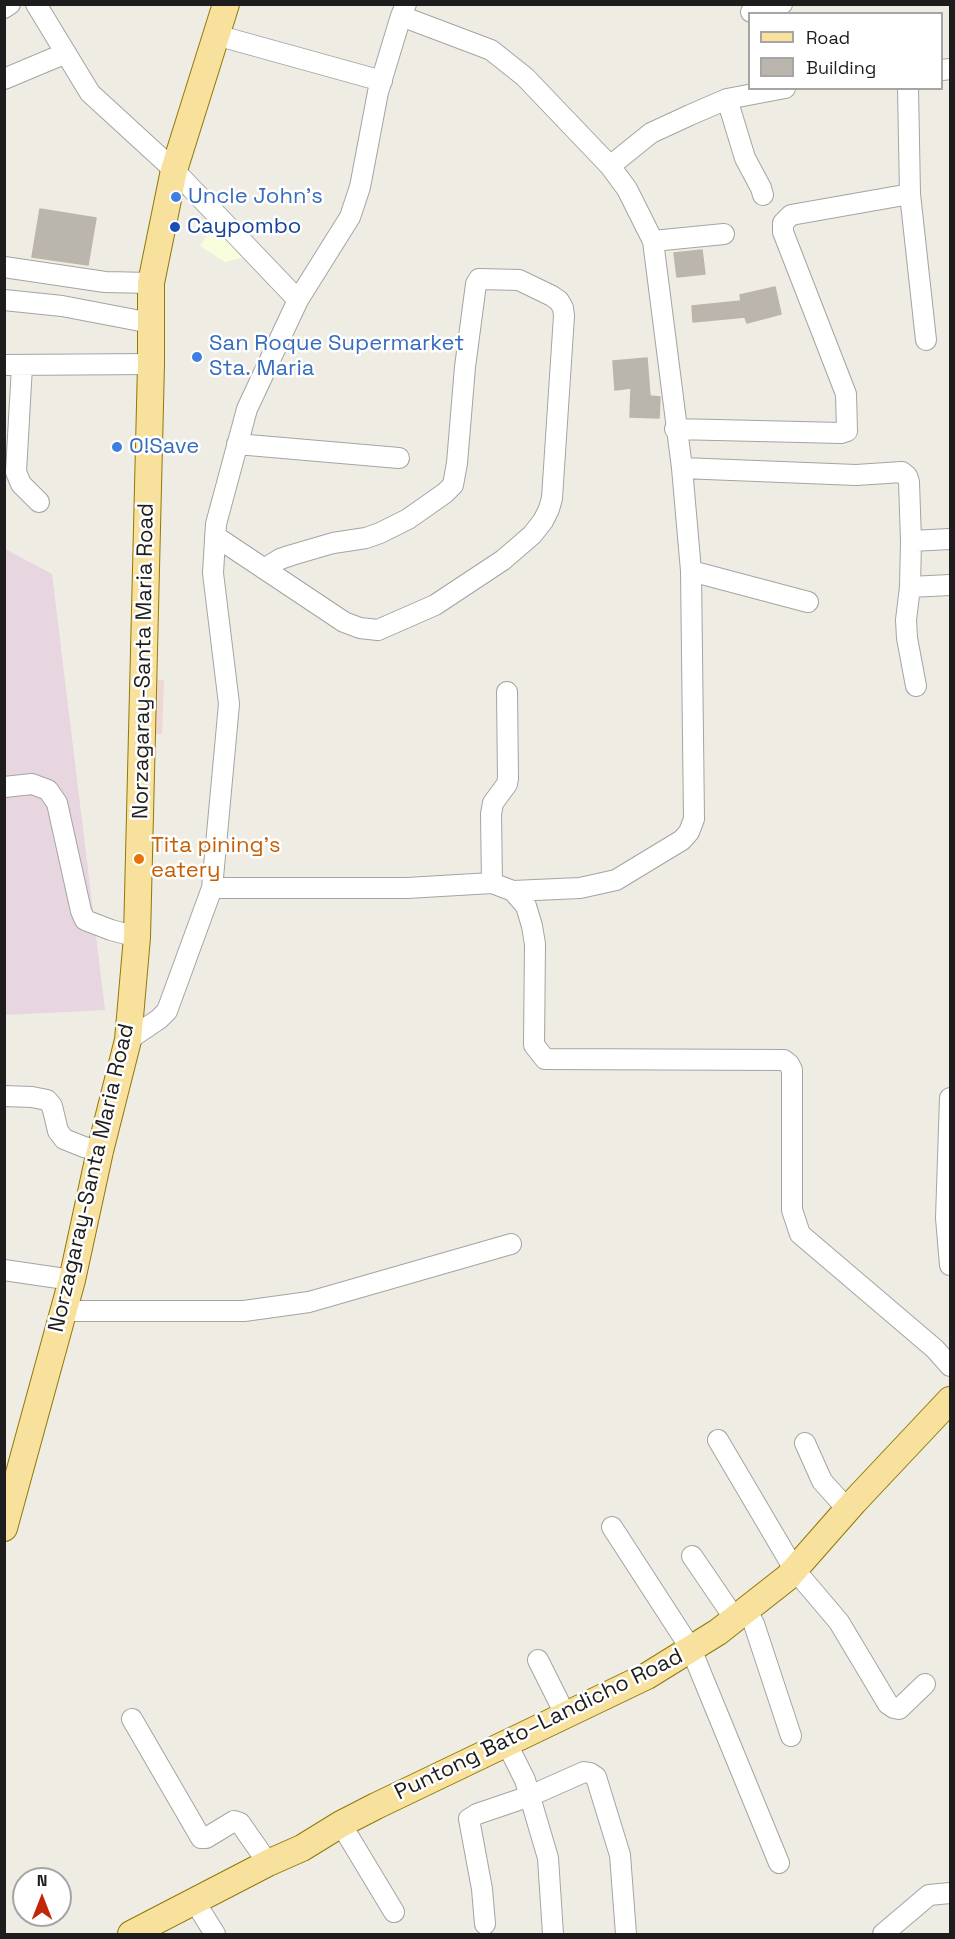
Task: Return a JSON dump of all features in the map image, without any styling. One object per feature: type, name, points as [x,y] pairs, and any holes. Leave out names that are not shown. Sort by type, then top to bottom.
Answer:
[{"type":"main road","name":"Norzagaray-Santa Maria Road","points":[[4,1528],[72,1280],[100,1151],[128,1040],[137,937],[151,283],[174,170],[226,4]]},
{"type":"main road","name":"Puntong Bato–Landicho Road","points":[[131,1935],[268,1863],[302,1848],[341,1824],[647,1676],[691,1649],[741,1615],[788,1577],[951,1400]]},
{"type":"street","points":[[4,8],[10,4]]},
{"type":"street","points":[[36,4],[90,93],[174,170],[298,300]]},
{"type":"street","points":[[750,10],[782,4]]},
{"type":"street","points":[[128,1040],[159,1019],[166,1011],[212,888],[229,704],[213,573],[215,536],[216,524],[237,444],[247,409],[298,300],[350,217],[360,187],[382,81],[403,10],[491,50],[525,77],[610,166],[637,206],[652,241],[675,429],[682,468],[691,572],[694,819],[689,832],[682,840],[616,880],[580,888],[513,891],[492,883],[407,888],[212,888]]},
{"type":"street","points":[[216,35],[382,81]]},
{"type":"street","points":[[4,79],[66,53]]},
{"type":"street","points":[[610,166],[651,133],[727,99],[774,90]]},
{"type":"street","points":[[909,90],[910,194],[926,340]]},
{"type":"street","points":[[727,99],[745,158],[763,195]]},
{"type":"street","points":[[675,429],[841,433],[847,431],[846,394],[783,232],[783,224],[791,215],[910,194]]},
{"type":"street","points":[[652,241],[724,234]]},
{"type":"street","points":[[4,267],[105,282],[151,283]]},
{"type":"street","points":[[215,536],[264,569],[344,622],[360,628],[378,630],[435,605],[503,560],[532,535],[543,521],[552,498],[564,316],[559,301],[519,280],[479,279],[476,284],[465,367],[453,485],[408,519],[380,533],[300,552],[280,559],[264,569]]},
{"type":"street","points":[[4,300],[62,306],[151,323]]},
{"type":"street","points":[[39,502],[21,484],[16,472],[13,365],[151,364]]},
{"type":"street","points":[[237,444],[399,458]]},
{"type":"street","points":[[682,468],[856,475],[902,472],[907,476],[911,541],[910,586],[906,620],[916,686]]},
{"type":"street","points":[[911,541],[951,539]]},
{"type":"street","points":[[691,572],[808,602]]},
{"type":"street","points":[[910,586],[951,585]]},
{"type":"street","points":[[492,883],[490,814],[493,803],[507,784],[508,778],[507,692]]},
{"type":"street","points":[[4,787],[32,784],[48,790],[57,803],[85,920],[137,937]]},
{"type":"street","points":[[513,891],[526,906],[535,944],[534,1045],[538,1052],[545,1059],[784,1060],[792,1070],[792,1210],[800,1234],[935,1349],[951,1366]]},
{"type":"street","points":[[4,1096],[47,1100],[52,1106],[58,1131],[64,1139],[100,1151]]},
{"type":"street","points":[[951,1098],[946,1218],[951,1265]]},
{"type":"street","points":[[63,1311],[244,1311],[288,1305],[320,1299],[511,1244]]},
{"type":"street","points":[[4,1269],[72,1280]]},
{"type":"street","points":[[718,1440],[794,1569],[839,1622],[888,1704],[899,1709],[925,1684]]},
{"type":"street","points":[[805,1443],[822,1480],[848,1510]]},
{"type":"street","points":[[612,1527],[691,1649],[779,1863]]},
{"type":"street","points":[[692,1556],[741,1615],[754,1624],[791,1737]]},
{"type":"street","points":[[538,1660],[566,1716]]},
{"type":"street","points":[[132,1719],[201,1838],[206,1838],[234,1821],[240,1823],[268,1863]]},
{"type":"street","points":[[507,1744],[525,1780],[548,1858],[552,1935]]},
{"type":"street","points":[[485,1924],[482,1890],[469,1819],[584,1772],[596,1777],[620,1855],[626,1935]]},
{"type":"street","points":[[341,1824],[394,1912]]},
{"type":"street","points":[[883,1935],[929,1895],[951,1893]]},
{"type":"street","points":[[195,1902],[215,1935]]},
{"type":"shaded area","points":[[216,221],[256,254],[225,262],[200,246]]},
{"type":"shaded area","points":[[5,549],[52,574],[105,1010],[5,1015]]},
{"type":"shaded area","points":[[148,680],[164,680],[162,734],[147,734]]},
{"type":"building","points":[[40,209],[96,218],[88,265],[32,257]]},
{"type":"building","points":[[702,250],[705,274],[677,277],[674,253]]},
{"type":"building","points":[[775,287],[781,314],[747,323],[745,317],[693,322],[692,306],[741,301],[740,295]]},
{"type":"building","points":[[647,358],[650,396],[660,397],[659,418],[630,417],[631,388],[615,390],[613,361]]},
{"type":"place","name":"Uncle John's","points":[[176,197]]},
{"type":"place","name":"Caypombo","points":[[175,227]]},
{"type":"place","name":"San Roque Supermarket Sta. Maria","points":[[197,357]]},
{"type":"place","name":"O!Save","points":[[117,447]]},
{"type":"place","name":"Tita pining's eatery","points":[[139,859]]}]
